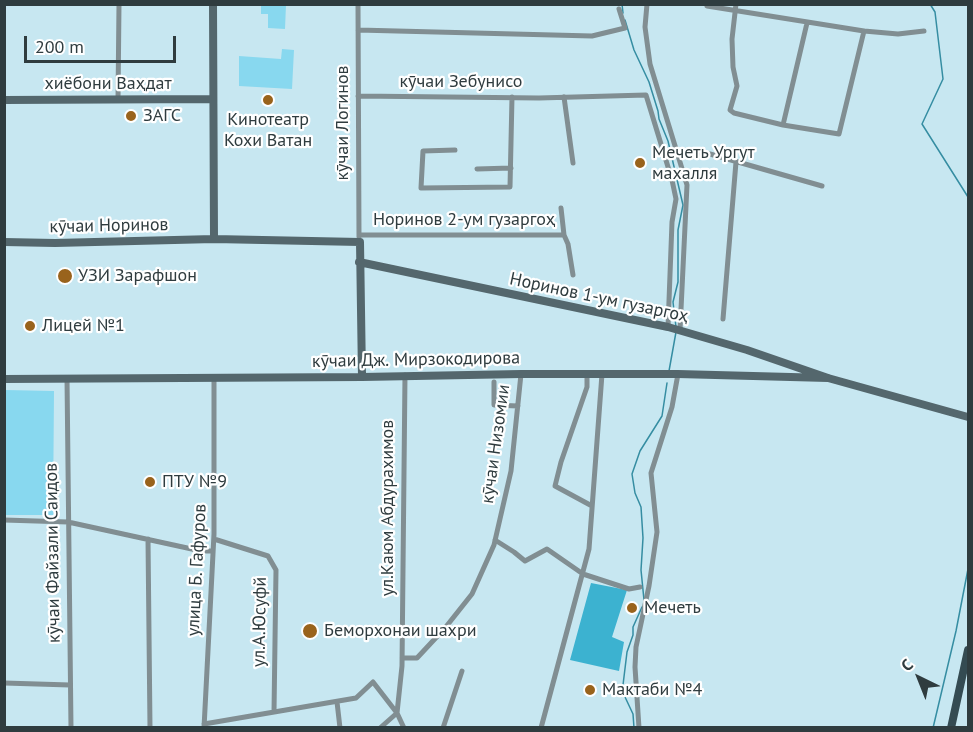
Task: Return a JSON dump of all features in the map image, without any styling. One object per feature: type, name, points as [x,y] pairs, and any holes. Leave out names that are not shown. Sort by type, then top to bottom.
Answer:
[{"type":"main road","points":[[951,728],[969,650]]},
{"type":"street","points":[[118,99],[119,4]]},
{"type":"street","points":[[213,4],[214,239]]},
{"type":"street","name":"кӯчаи Логинов","points":[[358,4],[359,238]]},
{"type":"street","points":[[647,4],[645,27],[650,64],[687,184],[675,329]]},
{"type":"street","points":[[707,6],[735,7],[807,23],[864,31],[898,34],[924,32]]},
{"type":"street","points":[[735,7],[732,39],[733,67],[737,86],[730,110],[783,125],[839,134],[864,31]]},
{"type":"street","points":[[358,30],[592,36],[625,28],[619,9]]},
{"type":"street","points":[[783,125],[807,23]]},
{"type":"street","name":"кӯчаи Зебунисо","points":[[358,96],[564,97],[646,94],[650,106]]},
{"type":"street","points":[[454,150],[423,151],[421,188],[510,187],[512,97]]},
{"type":"street","points":[[564,97],[573,163]]},
{"type":"street","name":"хиёбони Ваҳдат","points":[[4,100],[212,99]]},
{"type":"street","points":[[663,105],[650,106],[676,199],[672,222],[675,329]]},
{"type":"street","points":[[675,151],[710,154],[822,186]]},
{"type":"street","points":[[723,319],[736,162]]},
{"type":"street","points":[[477,169],[511,168]]},
{"type":"street","points":[[561,208],[564,235]]},
{"type":"street","name":"Норинов 2-ум гузаргоҳ","points":[[359,238],[564,235],[568,244],[573,275]]},
{"type":"street","points":[[359,238],[362,377]]},
{"type":"street","name":"кӯчаи Норинов","points":[[4,242],[359,238]]},
{"type":"street","name":"Норинов 1-ум гузаргоҳ","points":[[359,262],[675,329],[747,350],[828,378]]},
{"type":"street","name":"кӯчаи Дж. Мирзокодирова","points":[[4,379],[521,374],[678,374],[828,378]]},
{"type":"street","name":"кӯчаи Низомии","points":[[402,658],[417,658],[472,594],[495,540],[511,471],[521,374]]},
{"type":"street","points":[[587,374],[587,387],[555,486],[592,506]]},
{"type":"street","points":[[541,728],[589,549],[602,374]]},
{"type":"street","points":[[639,728],[636,647],[649,586],[657,531],[651,473],[672,407],[678,374]]},
{"type":"street","name":"ул.Каюм Абдурахимов","points":[[397,712],[402,658],[405,375]]},
{"type":"street","name":"улица Б. Гафуров","points":[[204,726],[214,539],[214,377]]},
{"type":"street","name":"кӯчаи Файзали Саидов","points":[[66,378],[70,728]]},
{"type":"street","points":[[828,378],[969,417]]},
{"type":"street","points":[[494,382],[494,405],[518,406]]},
{"type":"street","points":[[4,520],[68,522],[201,551],[213,551]]},
{"type":"street","points":[[148,539],[150,728]]},
{"type":"street","name":"ул.А.Юсуфй","points":[[214,539],[268,556],[276,570],[273,712]]},
{"type":"street","points":[[495,540],[525,561],[547,549],[583,574],[629,589],[640,587]]},
{"type":"street","points":[[201,551],[213,562]]},
{"type":"street","points":[[443,728],[462,671]]},
{"type":"street","points":[[204,726],[356,698],[373,682],[397,712],[404,728]]},
{"type":"street","points":[[4,683],[70,684]]},
{"type":"street","points":[[337,702],[340,728]]},
{"type":"street","points":[[380,728],[397,712]]},
{"type":"shaded area","points":[[261,5],[286,5],[285,29],[268,28],[268,14],[261,14]]},
{"type":"shaded area","points":[[282,49],[294,50],[292,89],[239,86],[239,56],[281,59]]},
{"type":"shaded area","points":[[5,390],[54,391],[53,515],[5,515]]},
{"type":"shaded area","points":[[591,583],[627,590],[612,637],[624,642],[619,671],[570,660]]},
{"type":"waterway","points":[[622,4],[623,13]]},
{"type":"waterway","points":[[930,4],[935,12],[943,79],[922,124],[968,197]]},
{"type":"waterway","points":[[625,20],[634,50],[649,82],[659,119],[668,141],[683,205],[678,230],[678,282],[673,302],[676,327]]},
{"type":"waterway","points":[[669,371],[676,332]]},
{"type":"waterway","points":[[644,600],[641,570],[643,538],[641,507],[635,493],[632,474],[640,451],[662,416],[667,383]]},
{"type":"waterway","points":[[933,728],[968,569]]},
{"type":"waterway","points":[[634,728],[633,714],[625,697],[623,685],[633,627],[642,607]]},
{"type":"place","name":"Кинотеатр Кохи Ватан","points":[[268,100]]},
{"type":"place","name":"ЗАГС","points":[[131,116]]},
{"type":"place","name":"Мечеть Ургут махалля","points":[[640,163]]},
{"type":"place","name":"УЗИ Зарафшон","points":[[65,276]]},
{"type":"place","name":"Лицей №1","points":[[30,326]]},
{"type":"place","name":"ПТУ №9","points":[[150,482]]},
{"type":"place","name":"Мечеть","points":[[632,608]]},
{"type":"place","name":"Беморхонаи шахри","points":[[310,631]]},
{"type":"place","name":"Мактаби №4","points":[[590,690]]}]
